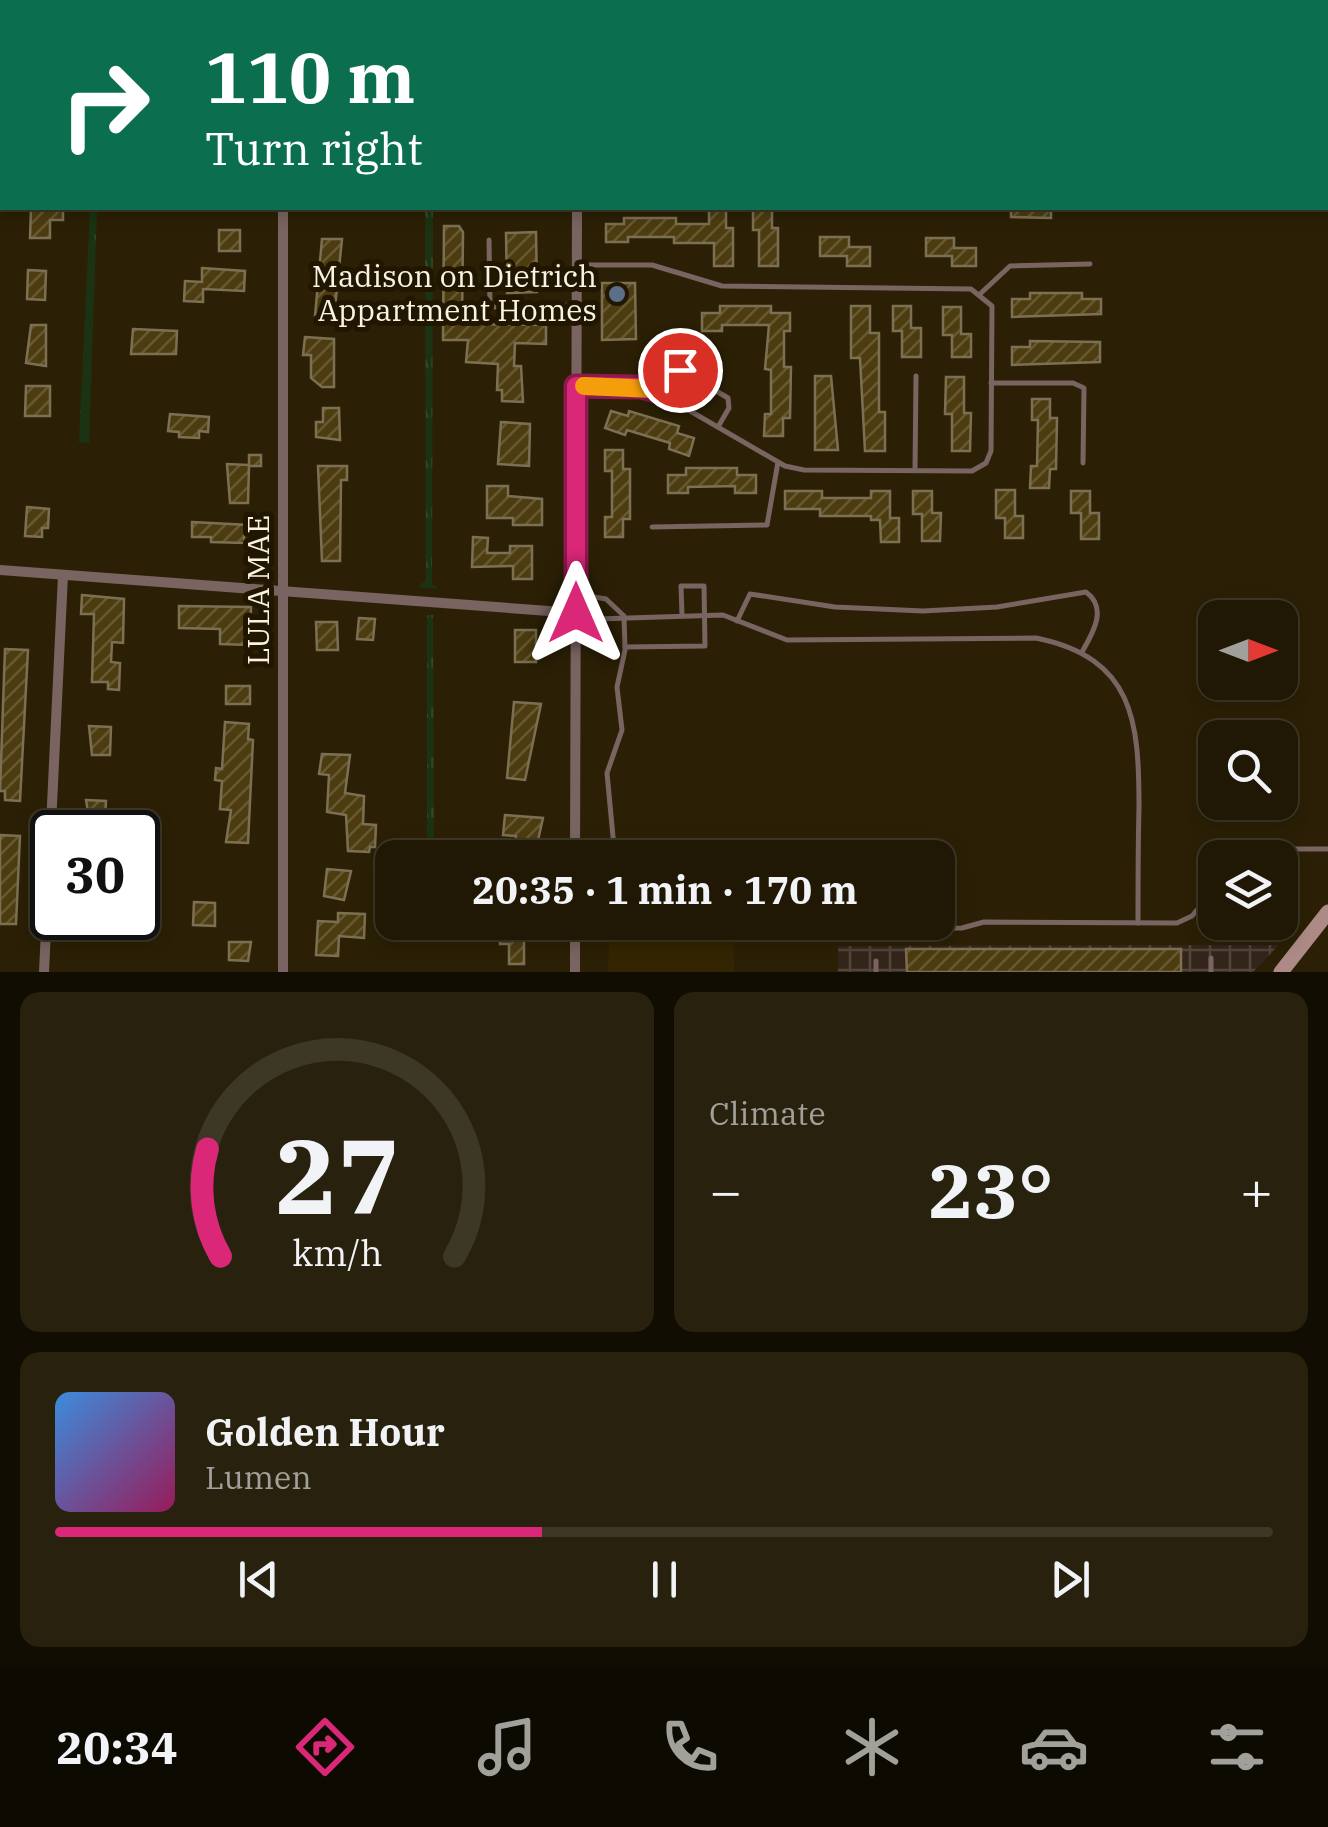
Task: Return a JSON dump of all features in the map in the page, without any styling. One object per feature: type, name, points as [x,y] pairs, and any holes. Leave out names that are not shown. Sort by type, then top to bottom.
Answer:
[{"type":"main road","points":[[1281,972],[1328,912]]},
{"type":"street","name":"LULA MAE","points":[[283,210],[284,972]]},
{"type":"street","points":[[576,840],[577,210]]},
{"type":"street","points":[[0,570],[576,613]]},
{"type":"street","points":[[44,972],[63,575]]},
{"type":"street","points":[[576,940],[576,972]]},
{"type":"lane","points":[[489,240],[490,307],[576,305]]},
{"type":"lane","points":[[980,294],[1010,266],[1090,264]]},
{"type":"lane","points":[[576,386],[641,387],[659,392],[778,462],[804,470],[972,471],[986,463],[991,451],[992,306],[972,288],[722,286],[652,265],[577,265]]},
{"type":"lane","points":[[659,392],[672,372],[680,370],[728,398],[728,408],[718,426]]},
{"type":"lane","points":[[916,376],[916,470]]},
{"type":"lane","points":[[991,383],[1073,384],[1084,388],[1083,463]]},
{"type":"lane","points":[[652,527],[767,525],[778,462]]},
{"type":"lane","points":[[624,647],[705,646],[704,586],[682,586],[682,616]]},
{"type":"lane","points":[[738,621],[750,594],[835,607],[923,611],[997,606],[1086,592],[1094,598],[1098,612],[1082,653]]},
{"type":"lane","points":[[576,594],[606,600],[624,616],[617,688],[622,730],[607,772],[613,840]]},
{"type":"lane","points":[[576,613],[597,619],[705,616],[738,621],[788,640],[1036,638],[1082,653],[1114,680],[1135,721],[1138,923]]},
{"type":"lane","points":[[1298,849],[1328,849]]},
{"type":"lane","points":[[955,926],[1177,923],[1198,909]]},
{"type":"lane","points":[[1211,958],[1212,972]]},
{"type":"lane","points":[[876,962],[876,972]]},
{"type":"shaded area","points":[[734,940],[734,972],[608,972],[609,941]]},
{"type":"shaded area","points":[[1279,945],[1253,972],[838,972],[838,946]]},
{"type":"green space","points":[[90,210],[97,210],[89,443],[79,442]]},
{"type":"green space","points":[[425,210],[433,210],[432,584],[439,589],[418,587],[426,580]]},
{"type":"green space","points":[[427,615],[433,615],[434,840],[427,840]]},
{"type":"building","points":[[31,210],[63,210],[63,220],[50,220],[50,238],[30,238]]},
{"type":"building","points":[[709,210],[726,210],[726,228],[733,228],[733,266],[714,266],[714,243],[674,243],[674,237],[628,237],[628,242],[606,242],[606,224],[624,224],[624,218],[676,218],[676,224],[709,224]]},
{"type":"building","points":[[753,210],[772,210],[772,228],[778,228],[778,266],[759,266],[759,230],[753,230]]},
{"type":"building","points":[[1011,210],[1051,210],[1051,218],[1011,217]]},
{"type":"building","points":[[444,226],[459,226],[463,232],[462,324],[546,325],[546,344],[515,343],[514,366],[521,366],[523,402],[502,401],[502,390],[497,390],[498,364],[466,362],[468,340],[443,340]]},
{"type":"building","points":[[219,230],[240,230],[240,251],[219,251]]},
{"type":"building","points":[[536,232],[537,292],[507,293],[506,233]]},
{"type":"building","points":[[820,237],[849,237],[849,247],[870,247],[870,266],[847,266],[847,256],[820,256]]},
{"type":"building","points":[[926,238],[954,238],[954,248],[976,248],[976,266],[952,266],[952,256],[926,256]]},
{"type":"building","points":[[322,239],[342,239],[334,317],[315,316]]},
{"type":"building","points":[[202,268],[245,271],[244,291],[203,289],[203,302],[184,301],[185,281],[202,282]]},
{"type":"building","points":[[28,270],[46,271],[45,300],[27,299]]},
{"type":"building","points":[[602,283],[635,283],[636,339],[602,340]]},
{"type":"building","points":[[1030,293],[1082,293],[1082,299],[1101,299],[1101,314],[1012,317],[1012,299],[1030,299]]},
{"type":"building","points":[[720,306],[771,306],[771,313],[790,313],[790,331],[784,331],[784,367],[791,367],[790,418],[783,418],[783,436],[764,436],[765,414],[771,414],[771,370],[765,369],[769,325],[722,325],[722,331],[702,331],[702,313],[720,313]]},
{"type":"building","points":[[851,306],[870,306],[870,333],[879,333],[879,412],[885,412],[885,451],[865,451],[860,358],[851,358]]},
{"type":"building","points":[[893,306],[911,306],[911,328],[921,328],[921,357],[902,357],[902,331],[893,331]]},
{"type":"building","points":[[943,307],[961,307],[961,334],[971,334],[971,357],[952,357],[952,335],[943,335]]},
{"type":"building","points":[[31,325],[46,325],[46,366],[26,363]]},
{"type":"building","points":[[133,329],[177,331],[176,354],[131,354]]},
{"type":"building","points":[[305,337],[334,339],[334,387],[322,387],[311,378],[311,355],[303,355]]},
{"type":"building","points":[[1030,341],[1100,342],[1100,362],[1012,365],[1012,347],[1030,347]]},
{"type":"building","points":[[815,376],[831,376],[838,450],[815,450]]},
{"type":"building","points":[[946,377],[964,377],[964,413],[971,413],[970,451],[952,451],[952,414],[945,414]]},
{"type":"building","points":[[26,386],[50,386],[50,416],[25,416]]},
{"type":"building","points":[[1032,399],[1050,399],[1050,418],[1057,418],[1056,469],[1050,469],[1049,488],[1030,488],[1031,466],[1037,466],[1038,420],[1032,420]]},
{"type":"building","points":[[323,408],[339,408],[340,440],[316,437],[316,422],[323,422]]},
{"type":"building","points":[[611,411],[628,416],[629,411],[679,426],[677,433],[694,438],[689,456],[669,449],[670,443],[605,428]]},
{"type":"building","points":[[170,414],[209,417],[208,432],[199,431],[199,438],[179,437],[179,432],[168,431]]},
{"type":"building","points":[[501,422],[530,424],[529,466],[498,464]]},
{"type":"building","points":[[605,450],[623,450],[623,469],[630,469],[630,519],[623,519],[623,537],[605,537],[605,517],[612,517],[612,471],[605,471]]},
{"type":"building","points":[[249,455],[261,455],[261,466],[249,466],[248,503],[230,503],[227,464],[249,465]]},
{"type":"building","points":[[318,466],[347,466],[347,480],[341,480],[340,561],[322,561]]},
{"type":"building","points":[[686,468],[737,468],[737,475],[756,475],[756,493],[735,493],[735,486],[688,487],[688,493],[668,493],[668,475],[686,475]]},
{"type":"building","points":[[487,486],[508,486],[508,496],[542,499],[542,525],[513,525],[513,518],[487,518]]},
{"type":"building","points":[[996,490],[1015,490],[1015,516],[1023,516],[1023,538],[1005,538],[1005,518],[996,518]]},
{"type":"building","points":[[785,491],[822,491],[822,498],[871,498],[871,491],[890,491],[890,518],[899,518],[899,542],[881,542],[880,520],[871,520],[871,516],[820,516],[820,509],[785,509]]},
{"type":"building","points":[[913,491],[932,491],[932,513],[941,513],[940,541],[922,541],[922,514],[913,514]]},
{"type":"building","points":[[1071,491],[1090,491],[1090,513],[1099,513],[1099,539],[1081,539],[1081,513],[1071,513]]},
{"type":"building","points":[[27,507],[49,509],[48,528],[42,528],[42,537],[25,536]]},
{"type":"building","points":[[192,522],[249,525],[249,536],[244,536],[244,543],[211,542],[211,537],[192,537]]},
{"type":"building","points":[[473,537],[488,538],[487,553],[510,553],[510,546],[532,546],[532,579],[513,579],[513,566],[472,567]]},
{"type":"building","points":[[82,595],[124,599],[123,643],[112,642],[111,662],[120,663],[119,690],[108,689],[108,682],[92,682],[94,614],[81,614]]},
{"type":"building","points":[[179,606],[251,607],[250,645],[220,644],[220,629],[179,628]]},
{"type":"building","points":[[359,618],[375,619],[373,640],[357,639]]},
{"type":"building","points":[[316,622],[337,622],[338,650],[317,650]]},
{"type":"building","points":[[515,630],[536,630],[536,662],[515,662]]},
{"type":"building","points":[[5,649],[28,650],[20,801],[5,800],[5,791],[0,791]]},
{"type":"building","points":[[226,686],[250,686],[250,704],[226,704]]},
{"type":"building","points":[[514,702],[541,704],[525,780],[507,778]]},
{"type":"building","points":[[225,722],[249,724],[248,739],[253,740],[248,843],[226,842],[231,810],[220,809],[222,781],[215,780],[216,768],[222,769]]},
{"type":"building","points":[[89,726],[111,727],[110,755],[92,755]]},
{"type":"building","points":[[322,754],[350,755],[345,793],[364,796],[363,824],[376,825],[375,847],[370,847],[369,852],[348,851],[346,815],[327,812],[329,775],[319,774]]},
{"type":"building","points":[[86,800],[106,801],[105,810],[88,810]]},
{"type":"building","points":[[505,815],[543,818],[538,840],[516,840],[516,836],[503,835]]},
{"type":"building","points":[[0,835],[20,836],[16,924],[0,924]]},
{"type":"building","points":[[327,869],[351,871],[344,900],[324,896]]},
{"type":"building","points":[[194,902],[215,903],[215,926],[193,925]]},
{"type":"building","points":[[338,913],[365,914],[364,938],[339,936],[338,956],[316,955],[318,921],[338,922]]},
{"type":"building","points":[[500,940],[524,940],[524,964],[509,964],[509,944],[500,944]]},
{"type":"building","points":[[229,942],[251,942],[248,961],[229,960]]},
{"type":"building","points":[[906,949],[1181,949],[1181,972],[907,972]]},
{"type":"slow traffic","points":[[584,386],[653,389]]},
{"type":"place","name":"Madison on Dietrich Appartment Homes","points":[[617,294]]},
{"type":"route","points":[[576,613],[576,386],[641,387],[659,392],[672,372],[680,370]]}]
